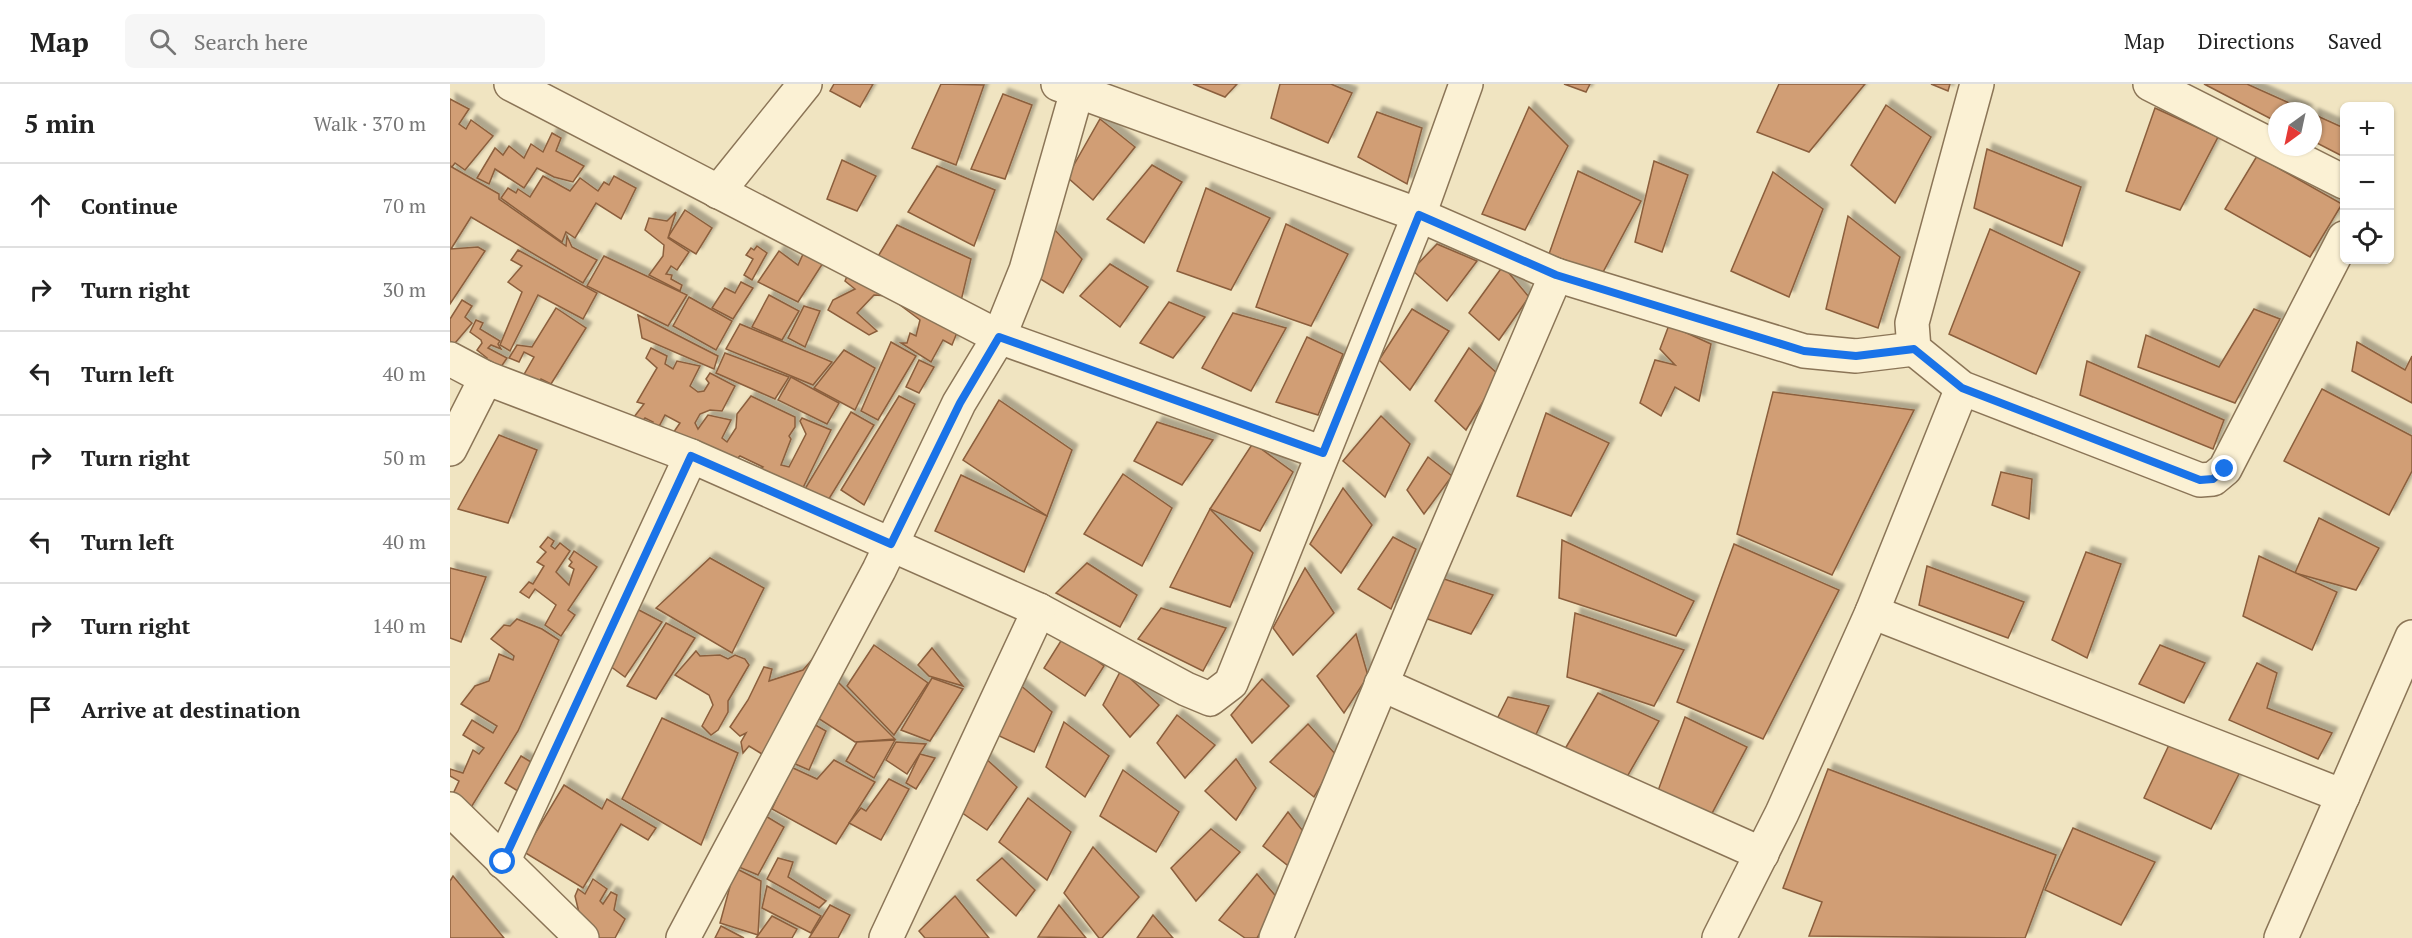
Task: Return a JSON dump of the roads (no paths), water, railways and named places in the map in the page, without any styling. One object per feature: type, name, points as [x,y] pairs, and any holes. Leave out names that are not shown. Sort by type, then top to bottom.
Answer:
[{"type":"street","points":[[511,84],[999,337],[1323,453]]},
{"type":"street","points":[[718,192],[805,84]]},
{"type":"street","points":[[450,359],[486,378],[691,456],[1039,610],[1186,689],[1210,699],[1231,683],[1419,215],[1466,84]]},
{"type":"street","points":[[1914,349],[1912,323],[1977,84]]},
{"type":"street","points":[[2150,84],[2340,180]]},
{"type":"street","points":[[683,938],[891,544],[960,403],[999,337],[1026,270],[1071,87],[1419,215],[1556,275],[1804,351],[1856,356],[1914,349],[1962,388],[2200,480],[2213,479],[2225,469],[2340,246]]},
{"type":"street","points":[[1276,938],[1381,684],[1556,275]]},
{"type":"street","points":[[450,449],[486,378]]},
{"type":"street","points":[[1719,938],[1762,854],[1872,612],[1962,388]]},
{"type":"street","points":[[503,862],[691,456]]},
{"type":"street","points":[[886,938],[1039,610]]},
{"type":"street","points":[[1872,612],[2343,796]]},
{"type":"street","points":[[2281,938],[2412,637]]},
{"type":"street","points":[[1381,684],[1762,854]]},
{"type":"street","points":[[450,809],[582,938]]}]
